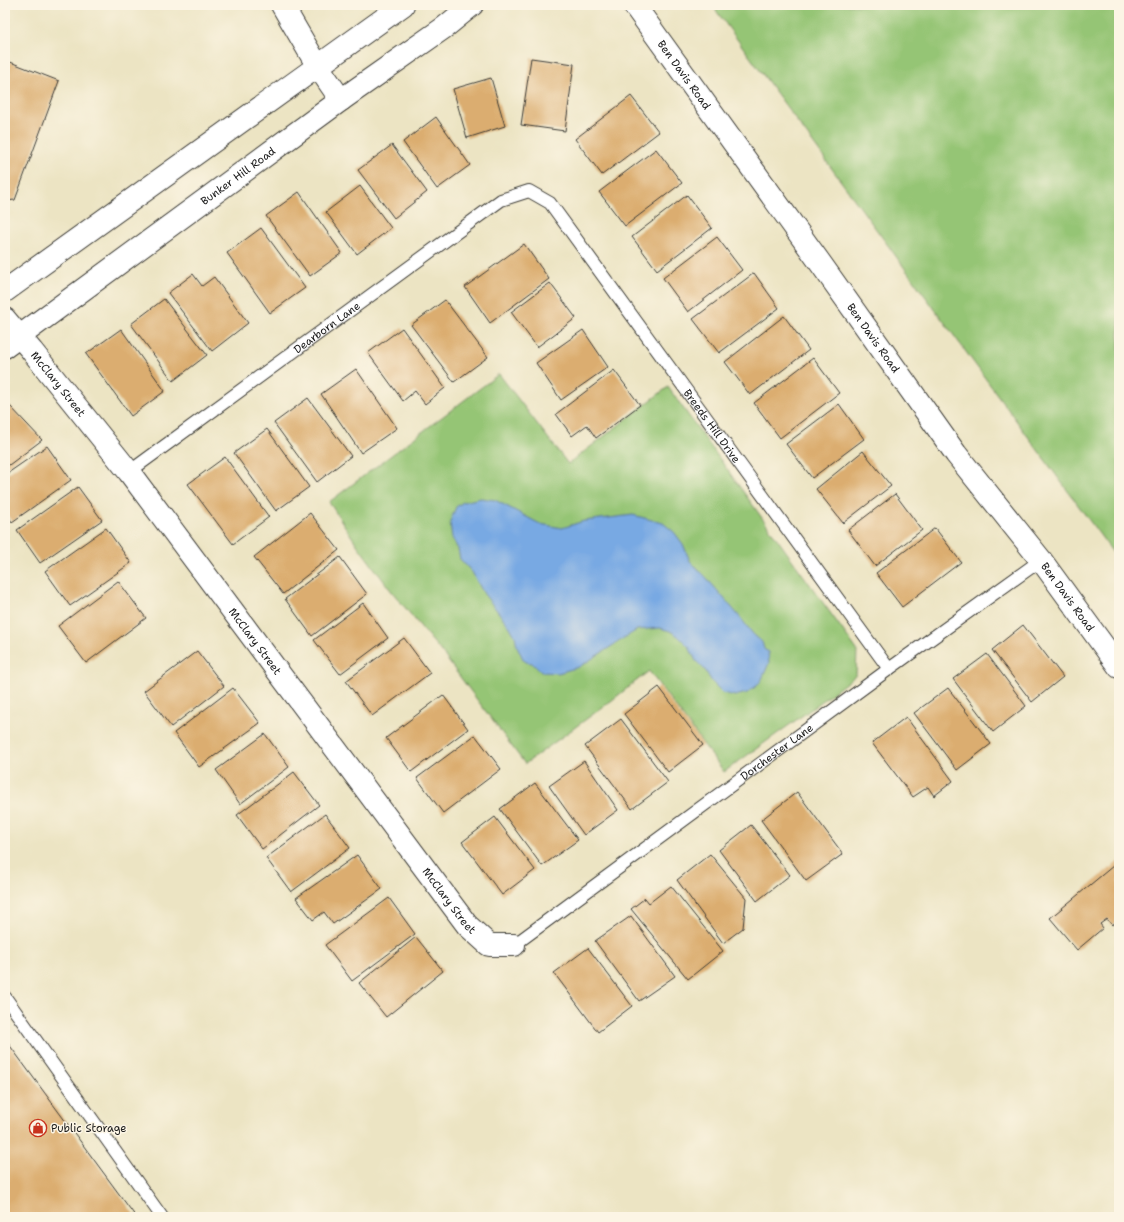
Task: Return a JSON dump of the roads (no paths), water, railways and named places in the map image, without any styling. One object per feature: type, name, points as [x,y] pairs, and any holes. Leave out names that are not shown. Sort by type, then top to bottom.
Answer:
[{"type":"street","points":[[282,5],[317,65],[341,100]]},
{"type":"street","points":[[5,291],[317,65],[403,5]]},
{"type":"street","name":"Bunker Hill Road","points":[[12,341],[341,100],[445,27],[472,5]]},
{"type":"street","name":"Ben Davis Road","points":[[634,5],[956,454],[1041,560],[1119,667]]},
{"type":"street","name":"McClary Street","points":[[5,319],[12,341],[129,472],[467,925],[489,945],[514,945]]},
{"type":"lane","name":"Dearborn Lane","points":[[129,472],[502,200],[529,191]]},
{"type":"lane","name":"Breeds Hill Drive","points":[[529,191],[550,203],[889,669]]},
{"type":"lane","name":"Dorchester Lane","points":[[514,945],[889,669],[1041,560]]},
{"type":"lane","points":[[5,997],[162,1217]]},
{"type":"water","points":[[481,498],[495,500],[540,524],[562,528],[584,521],[633,515],[663,523],[674,532],[683,544],[690,561],[705,576],[753,634],[762,642],[764,649],[768,652],[769,663],[762,679],[758,685],[747,693],[735,696],[723,693],[712,682],[705,670],[696,661],[689,647],[678,636],[670,631],[660,628],[637,630],[579,667],[558,673],[541,672],[532,663],[526,662],[523,659],[517,646],[515,636],[510,627],[484,594],[472,572],[460,559],[458,549],[452,538],[450,522],[456,507],[463,502]]},
{"type":"place","name":"Public Storage","points":[[38,1128]]}]
